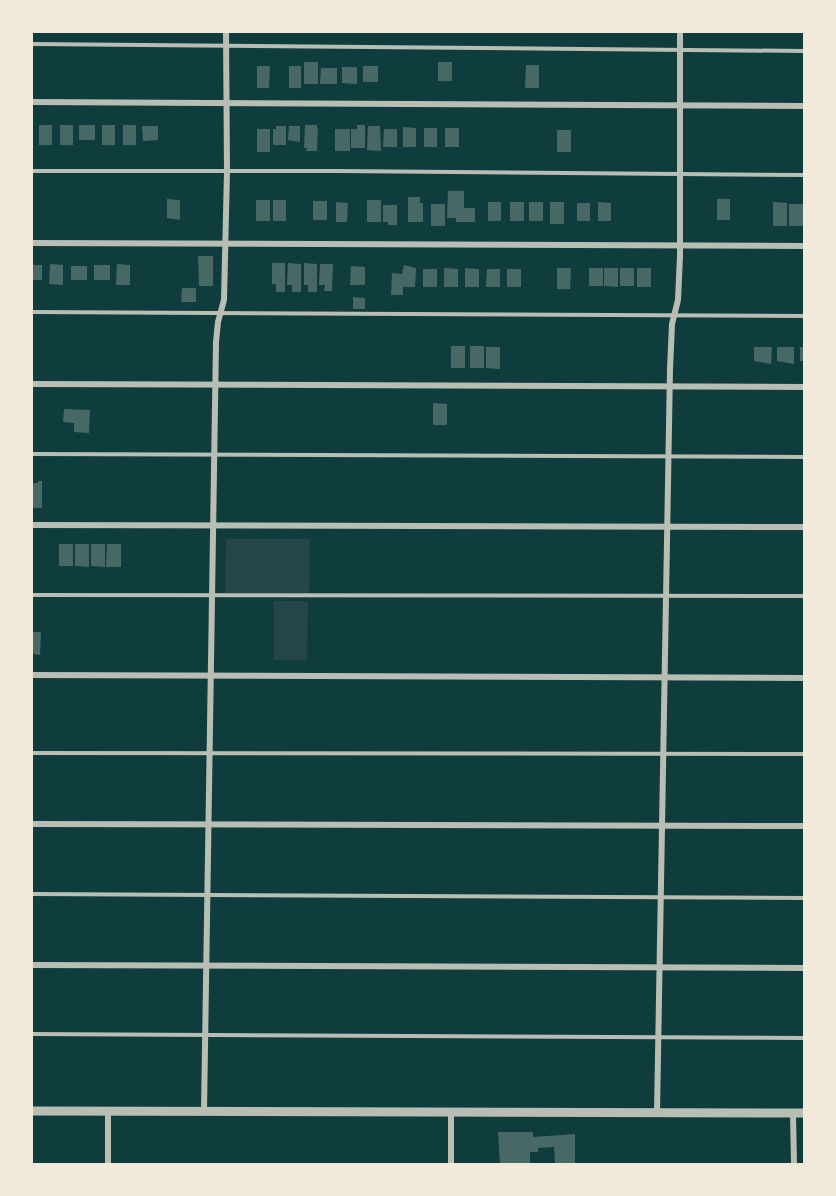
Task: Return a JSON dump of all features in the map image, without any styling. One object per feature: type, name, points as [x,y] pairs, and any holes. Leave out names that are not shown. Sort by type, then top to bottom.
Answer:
[{"type":"street","points":[[204,1111],[216,342],[224,300],[227,171],[226,32]]},
{"type":"street","points":[[657,1113],[670,387],[673,316],[678,300],[680,246],[680,32]]},
{"type":"street","points":[[32,102],[804,106]]},
{"type":"street","points":[[32,243],[804,246]]},
{"type":"street","points":[[32,384],[804,387]]},
{"type":"street","points":[[32,525],[804,527]]},
{"type":"street","points":[[32,675],[804,678]]},
{"type":"street","points":[[32,824],[804,826]]},
{"type":"street","points":[[32,965],[804,968]]},
{"type":"street","points":[[32,1111],[804,1113]]},
{"type":"street","points":[[108,1112],[108,1164]]},
{"type":"street","points":[[451,1112],[451,1164]]},
{"type":"street","points":[[793,1113],[794,1164]]},
{"type":"lane","points":[[32,44],[804,51]]},
{"type":"lane","points":[[32,171],[804,175]]},
{"type":"lane","points":[[32,312],[804,316]]},
{"type":"lane","points":[[32,454],[804,457]]},
{"type":"lane","points":[[32,595],[804,596]]},
{"type":"lane","points":[[32,753],[804,754]]},
{"type":"lane","points":[[32,894],[804,898]]},
{"type":"lane","points":[[32,1034],[804,1038]]},
{"type":"shaded area","points":[[226,539],[310,539],[309,593],[225,593]]},
{"type":"shaded area","points":[[274,601],[308,601],[307,660],[274,660]]},
{"type":"building","points":[[304,62],[318,62],[318,84],[304,84]]},
{"type":"building","points":[[438,62],[452,62],[452,81],[438,81]]},
{"type":"building","points":[[526,65],[539,65],[539,88],[525,88]]},
{"type":"building","points":[[257,66],[270,66],[269,88],[257,88]]},
{"type":"building","points":[[289,66],[301,66],[301,88],[289,88]]},
{"type":"building","points":[[363,66],[378,66],[378,82],[363,82]]},
{"type":"building","points":[[342,67],[357,67],[357,84],[342,83]]},
{"type":"building","points":[[321,68],[337,68],[337,84],[320,84]]},
{"type":"building","points":[[39,125],[52,125],[52,145],[39,145]]},
{"type":"building","points":[[60,125],[73,125],[73,145],[60,145]]},
{"type":"building","points":[[79,125],[95,125],[95,140],[79,140]]},
{"type":"building","points":[[102,125],[115,125],[115,145],[102,145]]},
{"type":"building","points":[[123,125],[136,125],[136,145],[123,145]]},
{"type":"building","points":[[305,125],[317,125],[317,151],[306,151],[307,148],[304,148]]},
{"type":"building","points":[[357,125],[365,125],[365,148],[351,148],[351,129],[357,129]]},
{"type":"building","points":[[142,126],[158,126],[158,140],[143,141]]},
{"type":"building","points":[[276,126],[286,126],[286,145],[273,145],[273,129],[276,129]]},
{"type":"building","points":[[289,126],[300,126],[300,142],[288,140]]},
{"type":"building","points":[[368,126],[380,126],[381,151],[367,150]]},
{"type":"building","points":[[403,127],[416,128],[416,147],[403,147]]},
{"type":"building","points":[[424,128],[437,128],[437,147],[424,147]]},
{"type":"building","points":[[445,128],[459,128],[459,147],[445,147]]},
{"type":"building","points":[[257,129],[270,129],[270,152],[257,152]]},
{"type":"building","points":[[335,129],[350,129],[350,151],[335,151]]},
{"type":"building","points":[[384,129],[397,129],[397,147],[383,147]]},
{"type":"building","points":[[557,130],[571,130],[571,152],[557,152]]},
{"type":"building","points":[[448,191],[464,191],[464,208],[475,208],[475,222],[456,222],[456,218],[447,218]]},
{"type":"building","points":[[408,197],[420,197],[420,203],[423,203],[423,222],[408,222]]},
{"type":"building","points":[[167,199],[180,200],[180,220],[167,218]]},
{"type":"building","points":[[717,199],[730,199],[730,220],[717,220]]},
{"type":"building","points":[[256,200],[270,200],[270,221],[256,221]]},
{"type":"building","points":[[273,200],[286,200],[286,221],[273,221]]},
{"type":"building","points":[[367,200],[381,200],[381,222],[367,222]]},
{"type":"building","points":[[313,201],[327,201],[327,220],[313,220]]},
{"type":"building","points":[[336,202],[348,203],[347,222],[336,222]]},
{"type":"building","points":[[488,202],[501,202],[501,221],[488,221]]},
{"type":"building","points":[[510,202],[524,202],[524,221],[510,221]]},
{"type":"building","points":[[529,202],[543,202],[543,221],[529,221]]},
{"type":"building","points":[[550,202],[564,202],[564,224],[550,224]]},
{"type":"building","points":[[598,202],[611,203],[611,221],[598,221]]},
{"type":"building","points":[[773,202],[787,203],[787,226],[773,226]]},
{"type":"building","points":[[577,203],[590,203],[590,221],[577,221]]},
{"type":"building","points":[[431,204],[445,204],[445,226],[431,226]]},
{"type":"building","points":[[789,204],[803,204],[803,226],[789,226]]},
{"type":"building","points":[[383,205],[397,205],[397,225],[388,225],[388,222],[383,222]]},
{"type":"building","points":[[198,256],[213,256],[213,286],[199,286]]},
{"type":"building","points":[[272,263],[285,263],[285,292],[276,292],[276,284],[272,284]]},
{"type":"building","points":[[288,263],[301,264],[301,292],[292,292],[292,285],[287,285]]},
{"type":"building","points":[[304,263],[317,264],[317,292],[308,292],[308,285],[304,285]]},
{"type":"building","points":[[50,264],[63,265],[63,285],[49,284]]},
{"type":"building","points":[[117,264],[130,265],[130,285],[116,285]]},
{"type":"building","points":[[320,264],[333,264],[332,291],[324,291],[325,285],[319,285]]},
{"type":"building","points":[[32,265],[42,265],[42,280],[32,280]]},
{"type":"building","points":[[94,265],[110,265],[110,280],[94,280]]},
{"type":"building","points":[[404,265],[416,268],[415,287],[403,287],[403,295],[391,295],[392,273],[402,274]]},
{"type":"building","points":[[71,266],[87,266],[87,280],[71,280]]},
{"type":"building","points":[[351,266],[365,267],[365,285],[350,285]]},
{"type":"building","points":[[444,268],[458,269],[458,287],[444,287]]},
{"type":"building","points":[[465,268],[479,269],[479,287],[465,287]]},
{"type":"building","points":[[557,268],[571,268],[570,289],[557,289]]},
{"type":"building","points":[[589,268],[603,268],[603,286],[589,286]]},
{"type":"building","points":[[604,268],[618,268],[618,287],[604,286]]},
{"type":"building","points":[[620,268],[634,268],[634,286],[620,286]]},
{"type":"building","points":[[637,268],[651,268],[651,287],[637,287]]},
{"type":"building","points":[[423,269],[437,269],[437,287],[423,287]]},
{"type":"building","points":[[487,269],[500,269],[500,287],[486,287]]},
{"type":"building","points":[[507,269],[521,269],[521,287],[507,287]]},
{"type":"building","points":[[182,288],[196,288],[196,302],[181,302]]},
{"type":"building","points":[[353,297],[365,298],[365,309],[353,309]]},
{"type":"building","points":[[451,346],[465,346],[465,368],[451,368]]},
{"type":"building","points":[[470,346],[484,346],[484,368],[470,368]]},
{"type":"building","points":[[486,347],[500,347],[500,369],[486,368]]},
{"type":"building","points":[[754,347],[772,347],[771,364],[754,361]]},
{"type":"building","points":[[777,347],[794,347],[794,364],[777,361]]},
{"type":"building","points":[[800,347],[804,347],[804,361],[800,361]]},
{"type":"building","points":[[433,403],[447,404],[447,425],[433,425]]},
{"type":"building","points":[[64,409],[90,410],[89,433],[74,432],[74,423],[63,422]]},
{"type":"building","points":[[42,481],[42,508],[32,508],[32,483],[38,483]]},
{"type":"building","points":[[59,544],[73,544],[73,566],[59,566]]},
{"type":"building","points":[[75,544],[89,544],[89,567],[75,566]]},
{"type":"building","points":[[91,544],[105,544],[105,567],[91,566]]},
{"type":"building","points":[[107,544],[121,544],[121,567],[106,567]]},
{"type":"building","points":[[32,632],[41,632],[40,655],[32,654]]},
{"type":"building","points":[[498,1132],[533,1132],[533,1137],[575,1134],[575,1164],[555,1164],[554,1147],[538,1148],[538,1152],[530,1152],[530,1164],[500,1164]]}]
